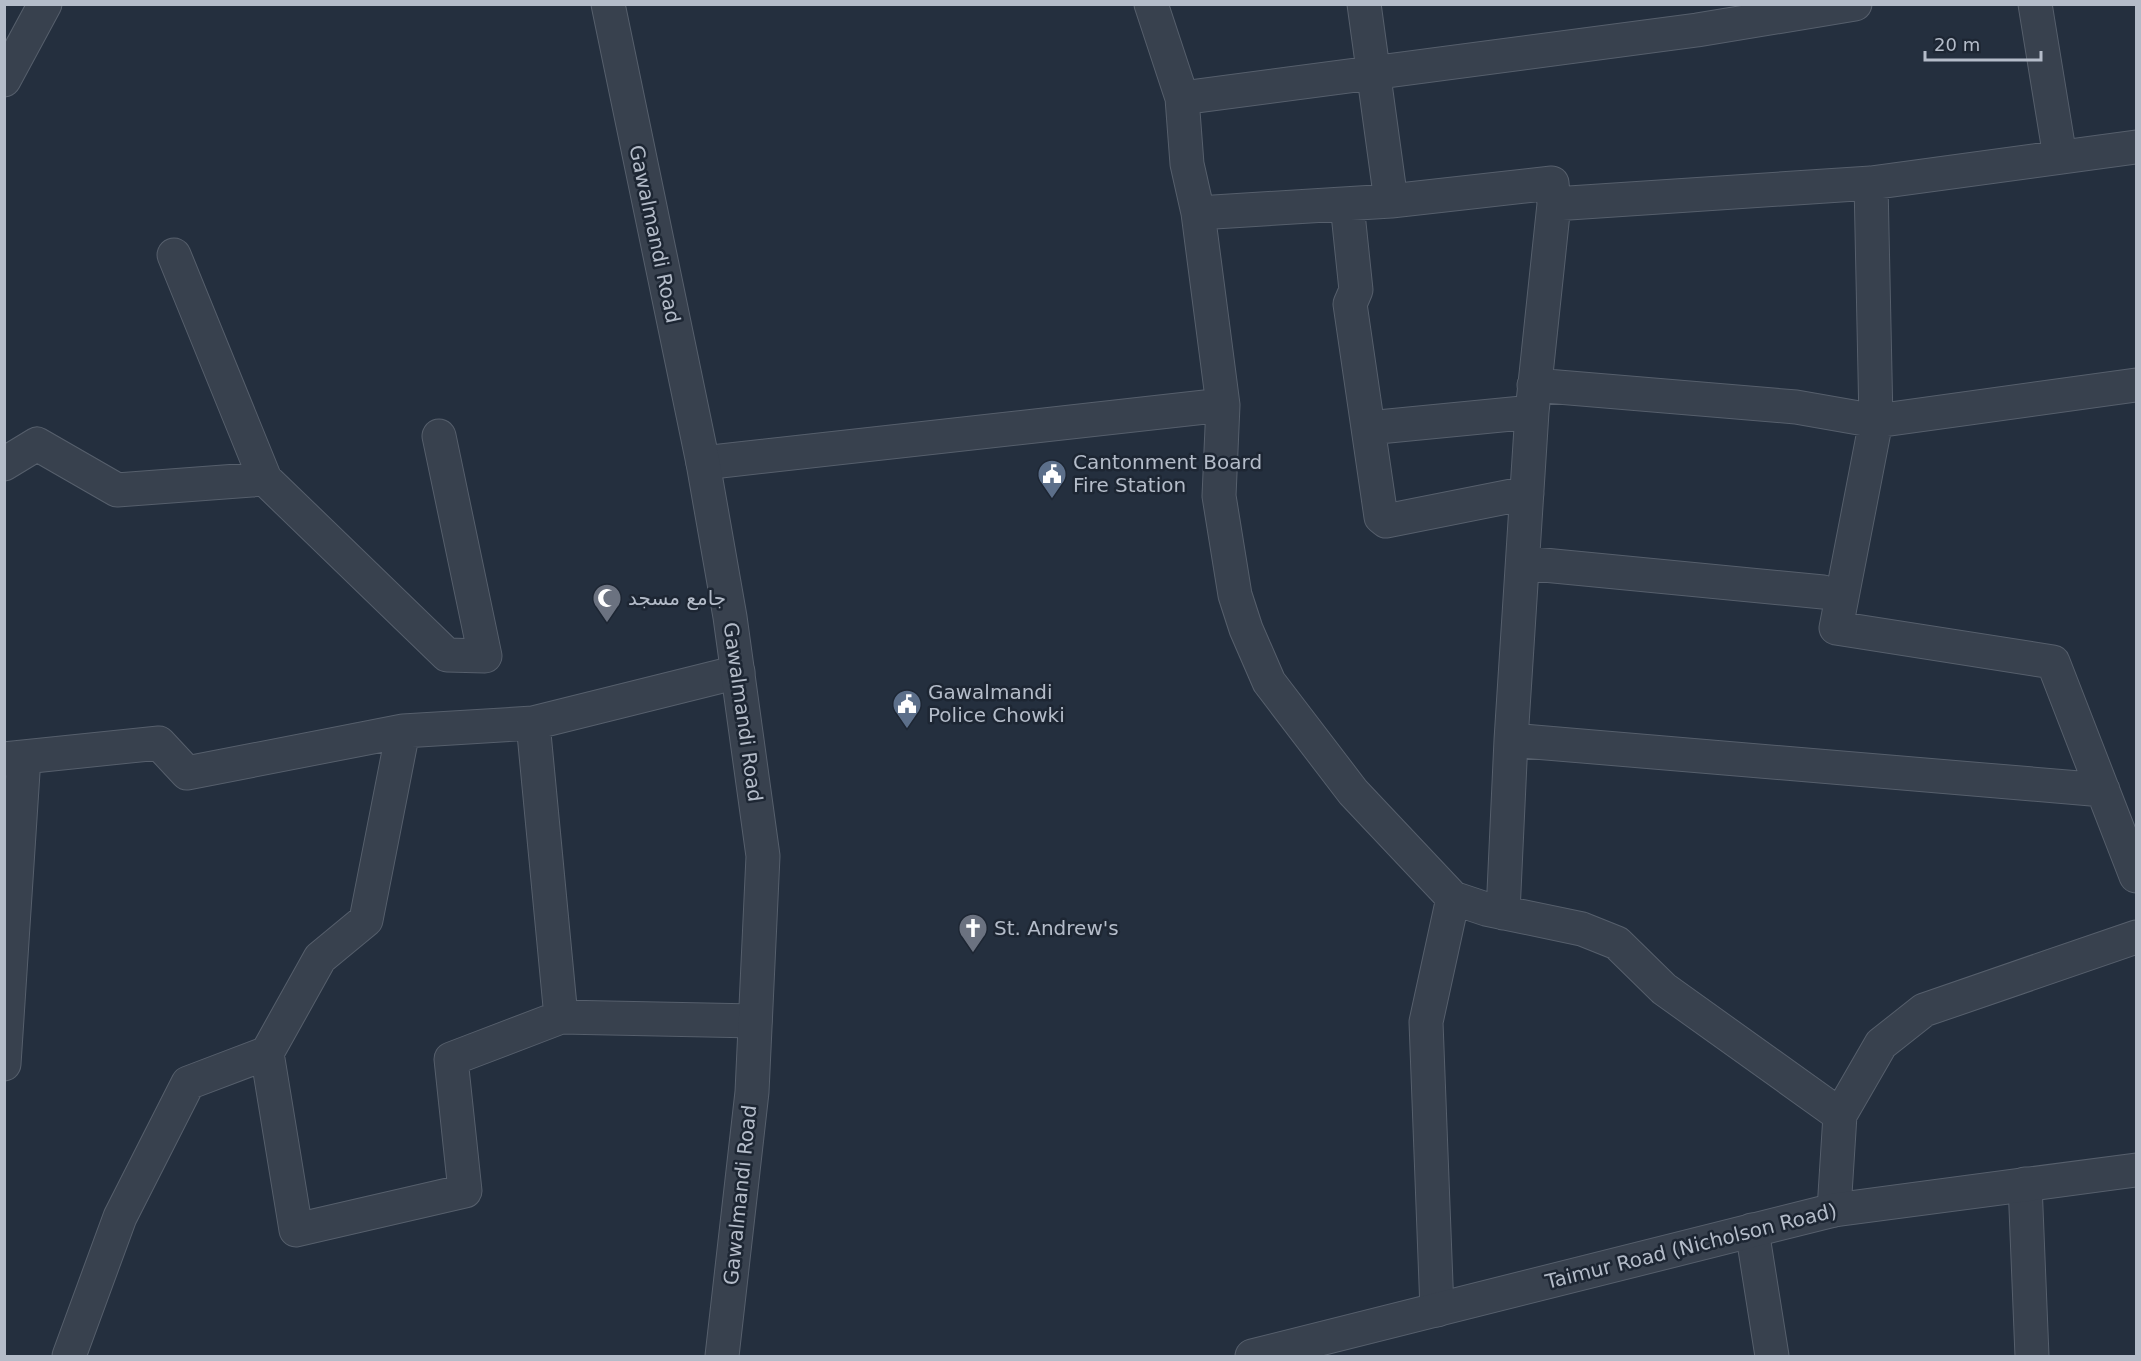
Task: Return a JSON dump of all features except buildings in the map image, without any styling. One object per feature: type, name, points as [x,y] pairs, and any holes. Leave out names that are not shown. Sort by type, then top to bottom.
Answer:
[{"type":"street","points":[[4,80],[45,4]]},
{"type":"street","name":"Gawalmandi Road","points":[[608,4],[703,463],[730,617],[763,856],[752,1092],[722,1356]]},
{"type":"street","points":[[1151,4],[1182,98],[1187,164],[1198,213],[1223,405],[1219,495],[1235,595],[1246,629],[1269,682],[1353,792],[1453,898],[1503,913],[1582,929],[1617,943],[1664,989],[1840,1115]]},
{"type":"street","points":[[1364,4],[1391,201]]},
{"type":"street","points":[[1182,98],[1697,30],[1855,4]]},
{"type":"street","points":[[2035,4],[2060,157]]},
{"type":"street","points":[[1554,204],[1871,183],[2136,147]]},
{"type":"street","points":[[1198,213],[1391,201],[1552,183],[1554,204],[1533,398],[1511,740],[1503,913]]},
{"type":"street","points":[[1871,183],[1876,421],[1836,628],[2053,662],[2136,876]]},
{"type":"street","points":[[1347,204],[1356,290],[1350,304],[1381,517],[1386,521],[1527,493]]},
{"type":"street","points":[[174,255],[265,479],[447,655],[485,656],[439,436]]},
{"type":"street","points":[[1368,428],[1533,398],[1796,407],[1876,421],[2136,385]]},
{"type":"street","points":[[703,463],[1223,405]]},
{"type":"street","points":[[4,464],[37,444],[117,490],[265,479]]},
{"type":"street","points":[[1523,563],[1823,592]]},
{"type":"street","points":[[4,1064],[14,758],[159,743],[187,773],[403,731],[533,723],[738,672]]},
{"type":"street","points":[[533,723],[561,1017]]},
{"type":"street","points":[[403,731],[366,920],[320,958],[267,1053],[296,1230],[465,1191],[452,1059],[561,1017],[755,1021]]},
{"type":"street","points":[[1511,740],[2103,790]]},
{"type":"street","points":[[1437,1310],[1426,1022],[1453,898]]},
{"type":"street","points":[[1834,1210],[1840,1115],[1881,1044],[1924,1010],[2136,937]]},
{"type":"street","points":[[69,1356],[120,1217],[188,1083],[267,1053]]},
{"type":"street","name":"Taimur Road (Nicholson Road)","points":[[1252,1356],[1834,1210],[2136,1170]]},
{"type":"street","points":[[2025,1184],[2032,1356]]},
{"type":"street","points":[[1752,1230],[1772,1356]]},
{"type":"place","name":"Cantonment Board Fire Station","points":[[1052,500]]},
{"type":"place","name":"جامع مسجد","points":[[607,624]]},
{"type":"place","name":"Gawalmandi Police Chowki","points":[[907,730]]},
{"type":"place","name":"St. Andrew's","points":[[973,954]]}]
